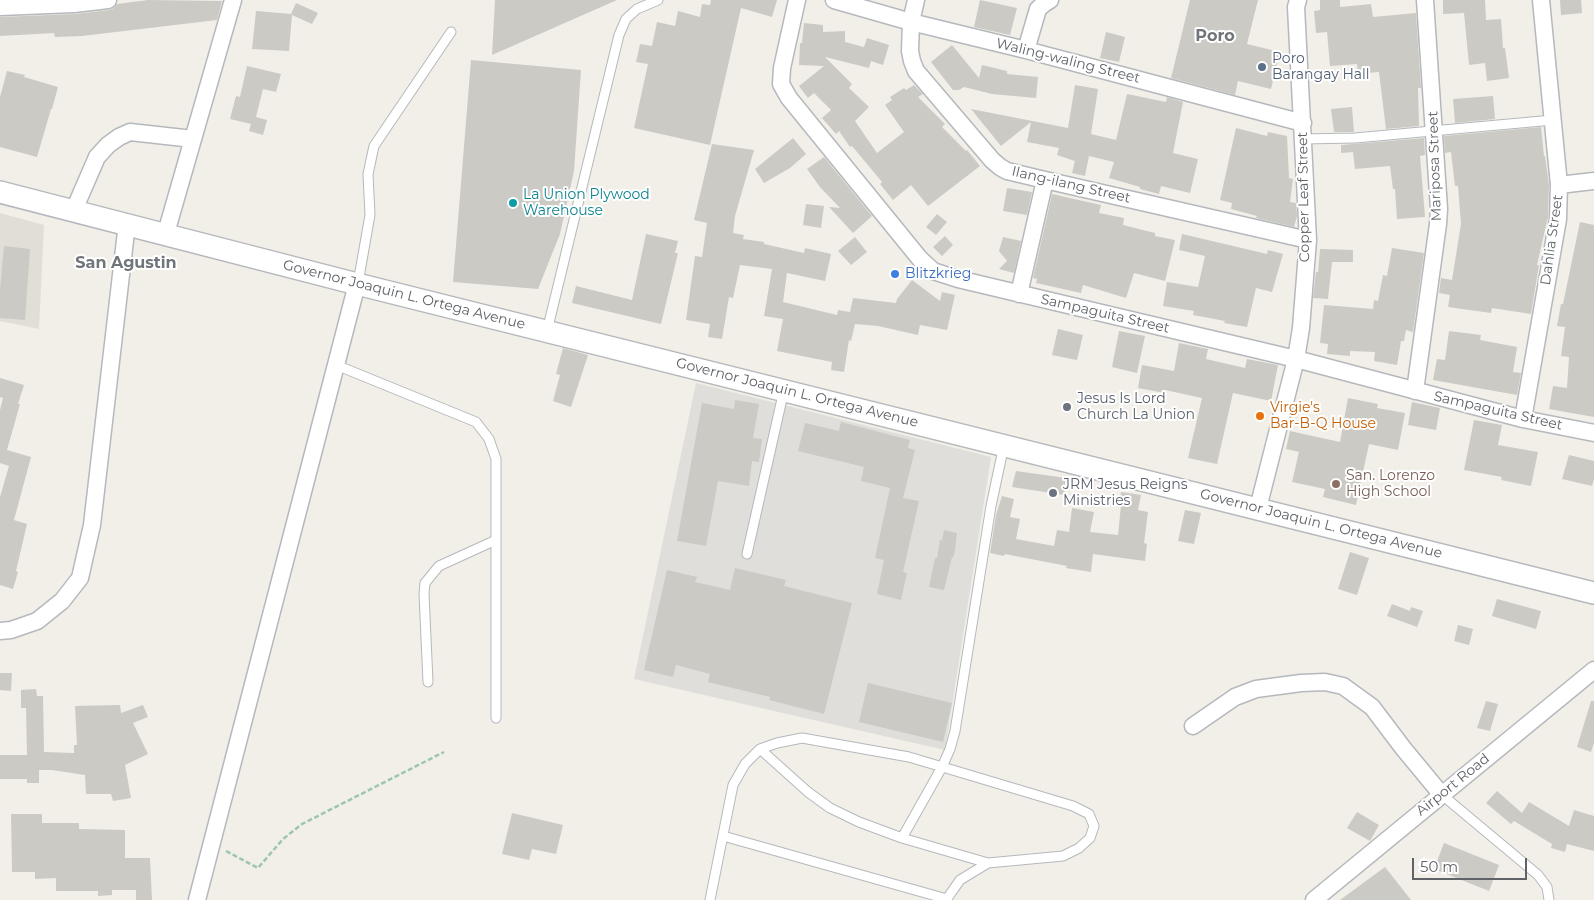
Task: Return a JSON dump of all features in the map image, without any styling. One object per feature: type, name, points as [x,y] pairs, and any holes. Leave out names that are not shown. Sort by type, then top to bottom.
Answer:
[{"type":"street","points":[[0,7],[74,4],[108,0]]},
{"type":"street","points":[[166,233],[233,0]]},
{"type":"street","name":"Sampaguita Street","points":[[797,0],[782,68],[781,84],[789,98],[920,260],[934,271],[1019,294],[1296,359],[1522,419],[1594,433]]},
{"type":"street","name":"Waling-waling Street","points":[[834,0],[911,22],[1026,50],[1303,123]]},
{"type":"street","name":"Ilang-ilang Street","points":[[916,0],[911,22],[910,51],[916,71],[1000,167],[1007,171],[1044,180],[1308,240]]},
{"type":"street","points":[[1026,50],[1038,9],[1050,0]]},
{"type":"street","name":"Copper Leaf Street","points":[[1258,508],[1296,359],[1301,328],[1308,240],[1296,7],[1298,0]]},
{"type":"street","name":"Mariposa Street","points":[[1415,392],[1438,224],[1425,0]]},
{"type":"street","name":"Dahlia Street","points":[[1522,419],[1558,219],[1560,185],[1541,0]]},
{"type":"street","points":[[74,210],[97,157],[119,137],[130,132],[193,139]]},
{"type":"street","points":[[1019,294],[1044,180]]},
{"type":"street","points":[[1560,185],[1594,181]]},
{"type":"street","name":"Governor Joaquin L. Ortega Avenue","points":[[0,192],[166,233],[358,284],[1594,593]]},
{"type":"street","points":[[0,631],[12,630],[37,621],[62,601],[80,578],[92,525],[127,224]]},
{"type":"street","points":[[197,900],[358,284]]},
{"type":"street","name":"Airport Road","points":[[1314,900],[1594,670]]},
{"type":"street","points":[[1193,726],[1235,697],[1256,689],[1325,682],[1344,686],[1372,707],[1441,794]]},
{"type":"lane","points":[[547,331],[620,36],[626,19],[637,9],[658,0]]},
{"type":"lane","points":[[358,284],[370,215],[368,174],[374,146],[451,32]]},
{"type":"lane","points":[[1303,139],[1355,138],[1553,120]]},
{"type":"lane","points":[[336,365],[476,422],[490,439],[496,459],[496,718]]},
{"type":"lane","points":[[746,554],[784,390]]},
{"type":"lane","points":[[902,838],[942,767],[955,731],[991,506],[1004,445]]},
{"type":"lane","points":[[428,682],[425,582],[439,566],[496,540]]},
{"type":"lane","points":[[710,900],[733,784],[745,764],[760,749],[802,738],[909,757],[1073,806],[1089,814],[1094,826],[1090,838],[1079,848],[1063,856],[988,864],[902,838],[859,822],[830,808],[808,792],[760,749]]},
{"type":"lane","points":[[1441,794],[1538,875],[1547,887],[1549,900]]},
{"type":"lane","points":[[723,836],[946,900],[960,880],[988,864]]},
{"type":"path","points":[[212,843],[258,868],[283,840],[302,824],[444,752]]},
{"type":"shaded area","points":[[0,213],[44,225],[39,329],[0,321]]},
{"type":"shaded area","points":[[696,383],[991,457],[945,750],[634,679]]},
{"type":"building","points":[[148,0],[222,1],[217,20],[82,36],[55,37],[54,33],[0,36],[0,17],[75,14],[109,10],[117,4]]},
{"type":"building","points":[[495,0],[617,0],[492,55]]},
{"type":"building","points":[[711,0],[777,0],[772,17],[741,8],[710,145],[634,128],[648,64],[636,62],[640,44],[652,46],[657,22],[675,26],[678,11],[700,17],[702,4],[710,5]]},
{"type":"building","points":[[980,0],[1017,8],[1010,35],[974,27]]},
{"type":"building","points":[[1190,0],[1258,0],[1247,44],[1280,52],[1271,89],[1238,81],[1235,95],[1171,78]]},
{"type":"building","points":[[1320,0],[1340,0],[1340,7],[1371,4],[1373,17],[1416,13],[1421,88],[1418,88],[1419,126],[1386,129],[1379,72],[1358,74],[1357,64],[1330,66],[1327,32],[1316,33],[1314,11],[1320,10]]},
{"type":"building","points":[[1443,0],[1485,0],[1486,20],[1501,19],[1503,48],[1505,48],[1509,78],[1487,81],[1485,63],[1469,65],[1464,13],[1443,14]]},
{"type":"building","points":[[1560,0],[1581,0],[1582,13],[1561,15]]},
{"type":"building","points":[[296,3],[318,13],[312,24],[292,15],[289,51],[252,49],[256,11],[291,14]]},
{"type":"building","points":[[804,23],[823,25],[823,32],[845,31],[845,42],[864,47],[867,38],[889,45],[883,65],[871,61],[869,68],[825,57],[852,84],[849,88],[869,107],[855,121],[877,153],[904,132],[885,105],[892,100],[890,97],[904,88],[906,90],[914,85],[923,94],[918,97],[945,124],[942,127],[967,150],[980,166],[928,206],[911,185],[893,200],[880,184],[882,182],[852,146],[850,147],[839,131],[836,134],[822,118],[831,110],[814,93],[808,98],[799,86],[824,66],[799,65],[800,43],[802,43]]},
{"type":"building","points":[[1106,32],[1125,37],[1119,62],[1100,58]]},
{"type":"building","points":[[952,45],[979,78],[982,65],[1007,71],[1007,74],[1038,77],[1036,98],[992,94],[964,87],[959,90],[953,90],[931,62]]},
{"type":"building","name":"La Union Plywood Warehouse","points":[[471,60],[581,70],[574,171],[560,234],[538,289],[453,282]]},
{"type":"building","points":[[247,66],[281,74],[276,92],[263,89],[256,117],[267,120],[263,135],[249,131],[251,124],[230,119],[236,96],[240,97]]},
{"type":"building","points":[[7,71],[25,75],[24,77],[58,87],[37,157],[0,147],[0,97]]},
{"type":"building","points":[[1075,85],[1098,89],[1091,134],[1116,140],[1127,94],[1166,102],[1167,97],[1183,102],[1173,153],[1198,159],[1190,193],[1161,186],[1159,194],[1109,178],[1114,162],[1089,156],[1085,176],[1072,173],[1075,161],[1057,155],[1059,148],[1027,142],[1031,122],[1001,146],[971,109],[1068,128]]},
{"type":"building","points":[[1493,96],[1495,119],[1455,123],[1453,99]]},
{"type":"building","points":[[1352,107],[1354,132],[1334,132],[1331,109]]},
{"type":"building","points":[[1541,127],[1549,185],[1548,217],[1537,265],[1539,265],[1531,314],[1492,308],[1491,313],[1448,307],[1450,295],[1439,293],[1441,278],[1452,280],[1461,224],[1458,186],[1455,186],[1451,152],[1445,153],[1444,136]]},
{"type":"building","points":[[1236,128],[1267,136],[1268,132],[1287,136],[1289,178],[1293,179],[1290,202],[1296,203],[1297,216],[1294,227],[1256,218],[1257,216],[1231,209],[1232,203],[1220,200]]},
{"type":"building","points":[[793,138],[806,154],[790,168],[764,183],[755,169]]},
{"type":"building","points":[[1424,138],[1425,155],[1420,156],[1425,217],[1397,219],[1395,189],[1393,189],[1390,166],[1355,169],[1353,152],[1341,153],[1341,145]]},
{"type":"building","points":[[712,144],[754,150],[735,216],[733,233],[744,235],[743,239],[764,242],[764,244],[804,253],[805,248],[831,254],[825,281],[787,273],[783,302],[837,315],[838,310],[850,312],[853,298],[896,303],[912,280],[940,301],[942,292],[955,295],[947,330],[920,325],[918,335],[878,326],[855,324],[851,341],[849,340],[844,372],[831,370],[832,362],[777,351],[783,319],[764,316],[772,269],[740,265],[733,298],[729,297],[722,339],[708,337],[710,324],[686,320],[695,256],[702,257],[707,223],[694,220]]},
{"type":"building","points":[[824,157],[872,216],[853,233],[829,207],[840,208],[820,187],[807,169]]},
{"type":"building","points":[[1007,188],[1032,192],[1027,215],[1003,211]]},
{"type":"building","points":[[1052,194],[1101,205],[1099,213],[1124,218],[1123,225],[1155,233],[1155,236],[1175,240],[1165,281],[1134,273],[1126,298],[1083,285],[1081,293],[1036,283],[1037,279],[1033,278]]},
{"type":"building","points":[[806,204],[824,206],[821,228],[803,225]]},
{"type":"building","points":[[937,214],[947,222],[936,235],[926,227]]},
{"type":"building","points":[[1580,222],[1594,225],[1594,417],[1549,409],[1553,386],[1567,388],[1569,357],[1561,356],[1565,327],[1557,326]]},
{"type":"building","points":[[646,234],[678,241],[675,253],[678,253],[661,324],[572,303],[576,286],[632,300]]},
{"type":"building","points":[[1182,234],[1267,254],[1268,250],[1283,254],[1272,292],[1256,288],[1247,327],[1193,315],[1194,311],[1163,306],[1167,282],[1198,287],[1205,256],[1179,250]]},
{"type":"building","points":[[945,236],[953,245],[942,256],[933,247]]},
{"type":"building","points":[[855,237],[867,252],[851,265],[838,251]]},
{"type":"building","points":[[1003,237],[1021,241],[1014,273],[999,269],[1007,261],[999,251]]},
{"type":"building","points":[[4,246],[30,249],[25,320],[0,318],[0,290]]},
{"type":"building","points":[[1392,248],[1424,253],[1413,332],[1406,330],[1404,341],[1401,341],[1397,365],[1374,361],[1375,352],[1350,351],[1350,356],[1327,354],[1328,344],[1320,343],[1324,305],[1373,309],[1374,300],[1378,301],[1383,275],[1387,276]]},
{"type":"building","points":[[1320,249],[1353,250],[1353,262],[1332,262],[1328,299],[1313,298]]},
{"type":"building","points":[[1058,329],[1083,335],[1077,360],[1052,355]]},
{"type":"building","points":[[1119,331],[1145,336],[1137,373],[1112,367]]},
{"type":"building","points":[[1449,331],[1481,335],[1480,340],[1517,347],[1513,372],[1521,373],[1517,395],[1433,380],[1437,359],[1445,360]]},
{"type":"building","points":[[1179,343],[1208,349],[1206,359],[1245,368],[1247,359],[1278,365],[1271,401],[1233,393],[1217,464],[1188,458],[1202,398],[1165,390],[1165,393],[1138,388],[1142,365],[1174,371]]},
{"type":"building","points":[[563,348],[588,355],[571,407],[553,401],[560,375],[556,374]]},
{"type":"building","points":[[0,378],[24,385],[7,450],[31,457],[14,520],[27,524],[13,589],[0,585],[0,497],[9,466],[0,463],[0,410],[3,398],[0,397]]},
{"type":"building","points":[[1348,398],[1378,404],[1377,408],[1405,413],[1398,450],[1369,444],[1356,505],[1323,497],[1325,489],[1292,482],[1299,452],[1286,449],[1290,431],[1340,442]]},
{"type":"building","points":[[735,400],[759,404],[753,438],[762,439],[759,462],[752,461],[749,486],[718,481],[706,546],[677,541],[702,403],[734,409]]},
{"type":"building","points":[[1412,402],[1440,408],[1436,430],[1408,425]]},
{"type":"building","points":[[1474,420],[1502,425],[1498,445],[1538,452],[1531,486],[1501,480],[1502,477],[1464,470]]},
{"type":"building","points":[[841,422],[910,440],[908,448],[915,450],[903,498],[919,501],[903,572],[907,573],[901,600],[877,594],[884,560],[875,558],[890,488],[861,481],[864,467],[798,451],[805,423],[839,431]]},
{"type":"building","points":[[1569,455],[1594,461],[1592,486],[1562,479]]},
{"type":"building","points":[[1016,471],[1066,478],[1064,495],[1012,487]]},
{"type":"building","points":[[1121,492],[1141,495],[1138,510],[1148,512],[1144,543],[1147,544],[1145,561],[1093,554],[1091,572],[1005,554],[1004,556],[990,553],[996,515],[1002,496],[1014,499],[1010,517],[1020,519],[1016,539],[1054,546],[1057,530],[1069,532],[1072,508],[1094,512],[1090,532],[1118,535]]},
{"type":"building","points":[[1185,510],[1201,513],[1194,544],[1178,541]]},
{"type":"building","points":[[944,530],[957,533],[955,550],[944,590],[929,587],[935,558],[937,558]]},
{"type":"building","points":[[1350,552],[1369,558],[1357,595],[1338,589]]},
{"type":"building","points":[[735,568],[786,580],[784,586],[852,603],[824,714],[769,700],[770,697],[708,682],[710,674],[676,665],[673,677],[644,670],[667,570],[697,577],[695,582],[730,590]]},
{"type":"building","points":[[1497,599],[1541,611],[1536,629],[1492,616]]},
{"type":"building","points":[[1392,604],[1410,611],[1411,607],[1423,611],[1417,627],[1387,616]]},
{"type":"building","points":[[1458,625],[1473,629],[1469,645],[1454,641]]},
{"type":"building","points":[[0,673],[12,673],[11,691],[0,690]]},
{"type":"building","points":[[868,683],[952,703],[943,742],[859,722]]},
{"type":"building","points":[[36,689],[37,696],[43,696],[44,752],[74,753],[74,745],[77,745],[75,706],[120,705],[121,713],[143,705],[148,717],[133,723],[148,754],[125,765],[131,798],[113,801],[111,794],[86,794],[85,775],[52,770],[39,770],[39,783],[27,783],[27,779],[0,779],[0,755],[27,755],[26,708],[21,708],[21,690]]},
{"type":"building","points":[[1486,701],[1498,704],[1490,731],[1477,728]]},
{"type":"building","points":[[1591,701],[1594,701],[1594,743],[1591,752],[1577,747]]},
{"type":"building","points":[[1497,791],[1522,813],[1529,802],[1569,826],[1574,810],[1594,816],[1594,851],[1567,844],[1565,852],[1551,848],[1552,844],[1514,821],[1511,824],[1486,803]]},
{"type":"building","points":[[1357,812],[1379,825],[1370,841],[1347,828]]},
{"type":"building","points":[[512,813],[563,825],[556,854],[532,849],[529,860],[502,854]]},
{"type":"building","points":[[11,814],[42,814],[42,823],[79,823],[79,829],[125,830],[125,858],[150,858],[152,900],[136,900],[136,890],[112,890],[112,895],[98,896],[98,891],[56,891],[56,878],[35,879],[35,872],[12,872]]},
{"type":"building","points":[[1444,843],[1499,865],[1489,891],[1434,869]]},
{"type":"building","points":[[1385,867],[1411,900],[1340,900]]},
{"type":"place","name":"Poro Barangay Hall","points":[[1262,67]]},
{"type":"place","name":"La Union Plywood Warehouse","points":[[513,203]]},
{"type":"place","name":"Blitzkrieg","points":[[895,274]]},
{"type":"place","name":"Jesus Is Lord Church La Union","points":[[1067,407]]},
{"type":"place","name":"Virgie's Bar-B-Q House","points":[[1260,416]]},
{"type":"place","name":"San. Lorenzo High School","points":[[1336,484]]},
{"type":"place","name":"JRM Jesus Reigns Ministries","points":[[1053,493]]},
{"type":"district","name":"Poro","points":[[1215,36]]},
{"type":"district","name":"San Agustin","points":[[126,263]]}]
